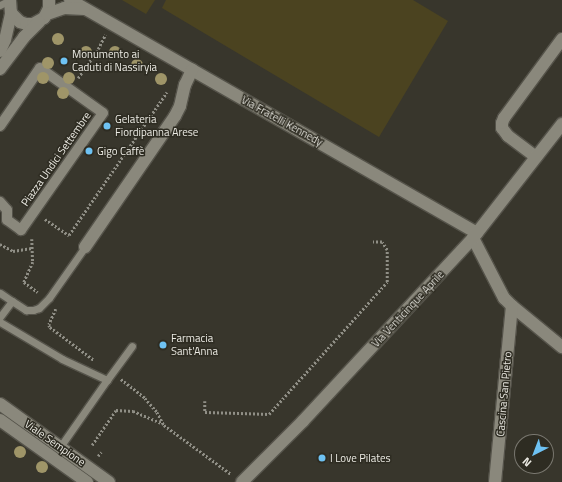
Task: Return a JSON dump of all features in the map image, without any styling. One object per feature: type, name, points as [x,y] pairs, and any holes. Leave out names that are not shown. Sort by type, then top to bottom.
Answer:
[{"type":"street","points":[[0,51],[5,40],[11,13],[10,0]]},
{"type":"street","points":[[0,69],[24,37],[43,18],[49,8],[49,0]]},
{"type":"street","name":"Via Fratelli Kennedy","points":[[70,0],[468,226],[475,235]]},
{"type":"street","name":"Via Fratelli Kennedy","points":[[43,18],[64,8],[87,10]]},
{"type":"street","points":[[11,13],[20,22],[26,24],[43,18]]},
{"type":"street","points":[[536,158],[508,136],[502,128],[502,123],[504,118],[562,39]]},
{"type":"street","name":"Piazza Undici Settembre","points":[[0,126],[40,68],[103,113],[21,230],[7,220],[7,210],[0,202]]},
{"type":"street","points":[[85,247],[175,116],[180,106],[184,85],[192,70]]},
{"type":"street","name":"Via Venticinque Aprile","points":[[238,479],[326,398],[475,235],[562,124]]},
{"type":"street","points":[[475,235],[499,290],[512,306],[562,347]]},
{"type":"street","name":"Cascina San Pietro","points":[[495,482],[512,306]]},
{"type":"street","name":"Viale Sempione","points":[[0,404],[109,482]]},
{"type":"street","name":"Viale Sempione","points":[[0,420],[87,482]]},
{"type":"lane","points":[[0,4],[10,0]]},
{"type":"lane","points":[[0,293],[22,308],[33,310],[39,308],[48,300],[85,247]]},
{"type":"lane","points":[[0,317],[12,301]]},
{"type":"lane","points":[[0,322],[62,360],[107,380]]},
{"type":"lane","points":[[60,447],[132,346]]},
{"type":"path","points":[[70,89],[98,49],[105,35]]},
{"type":"path","points":[[39,215],[69,235],[171,87]]},
{"type":"path","points":[[32,233],[32,266],[24,282],[48,300],[56,309],[50,327],[145,398],[157,412],[164,425]]},
{"type":"path","points":[[205,401],[205,412],[269,414],[387,282],[387,250],[382,242],[373,242]]},
{"type":"path","points":[[0,244],[13,251],[32,248]]},
{"type":"path","points":[[92,445],[116,410],[133,411],[164,425],[238,479]]},
{"type":"path","points":[[98,456],[101,452]]},
{"type":"shaded area","points":[[122,0],[155,0],[146,14]]},
{"type":"shaded area","points":[[166,0],[413,0],[448,21],[379,137],[162,8]]},
{"type":"place","name":"Monumento ai Caduti di Nassiryia","points":[[64,61]]},
{"type":"place","name":"Gelateria Fiordipanna Arese","points":[[107,126]]},
{"type":"place","name":"Gigo Caffè","points":[[89,151]]},
{"type":"place","name":"Farmacia Sant'Anna","points":[[163,345]]},
{"type":"place","name":"I Love Pilates","points":[[322,458]]}]
